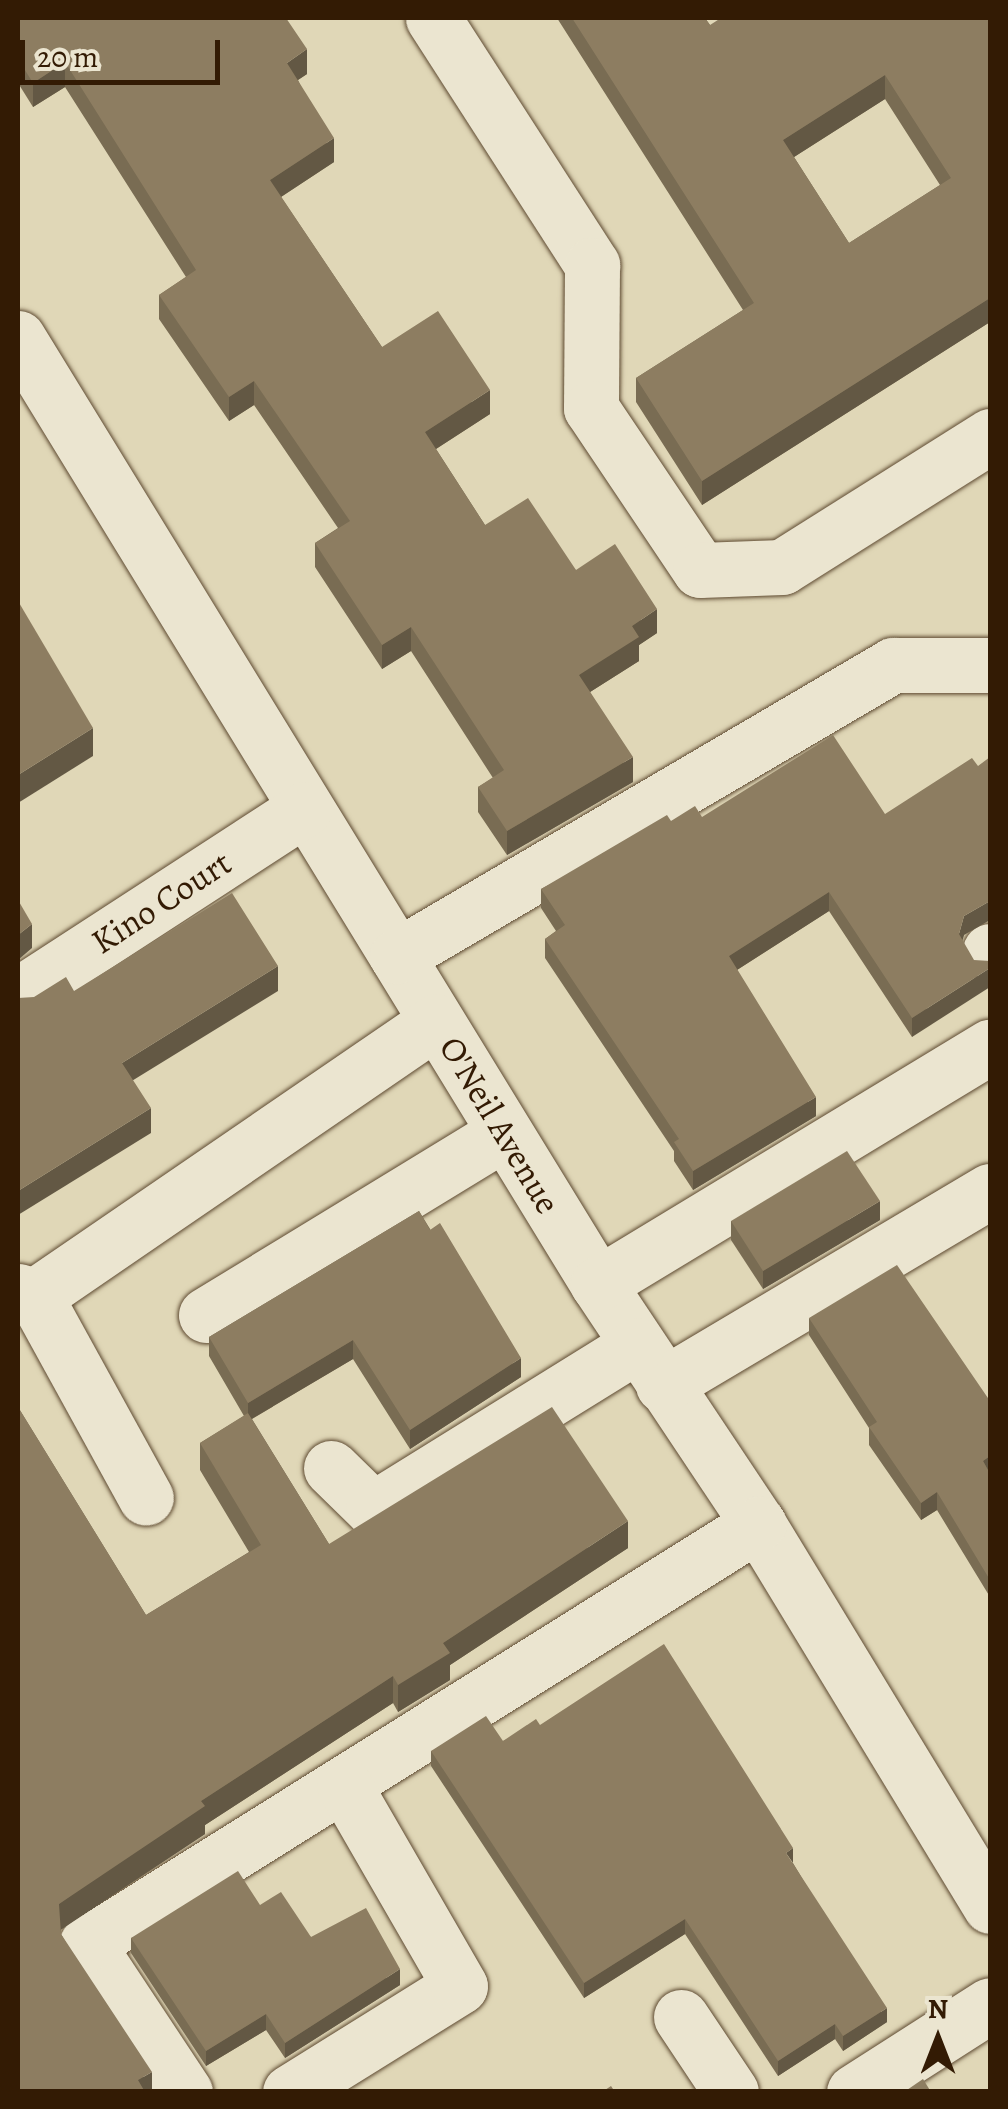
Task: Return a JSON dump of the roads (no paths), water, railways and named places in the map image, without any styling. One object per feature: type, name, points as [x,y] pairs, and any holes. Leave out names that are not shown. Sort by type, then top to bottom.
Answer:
[{"type":"street","points":[[432,18],[592,266],[592,408],[700,570],[782,567],[990,436]]},
{"type":"street","name":"O'Neil Avenue","points":[[18,338],[504,1133],[650,1365],[758,1524],[990,1906]]},
{"type":"street","points":[[396,956],[893,665],[990,665]]},
{"type":"street","name":"Kino Court","points":[[18,995],[304,809]]},
{"type":"street","points":[[146,1498],[26,1293],[436,1021]]},
{"type":"street","points":[[598,1284],[990,1046]]},
{"type":"street","points":[[206,1315],[504,1133]]},
{"type":"street","points":[[331,1468],[373,1509],[990,1191]]},
{"type":"street","points":[[185,2092],[87,1944],[758,1524]]},
{"type":"street","points":[[290,2092],[460,1986],[344,1785]]},
{"type":"street","points":[[854,2092],[990,2005]]},
{"type":"street","points":[[680,2017],[731,2092]]}]
